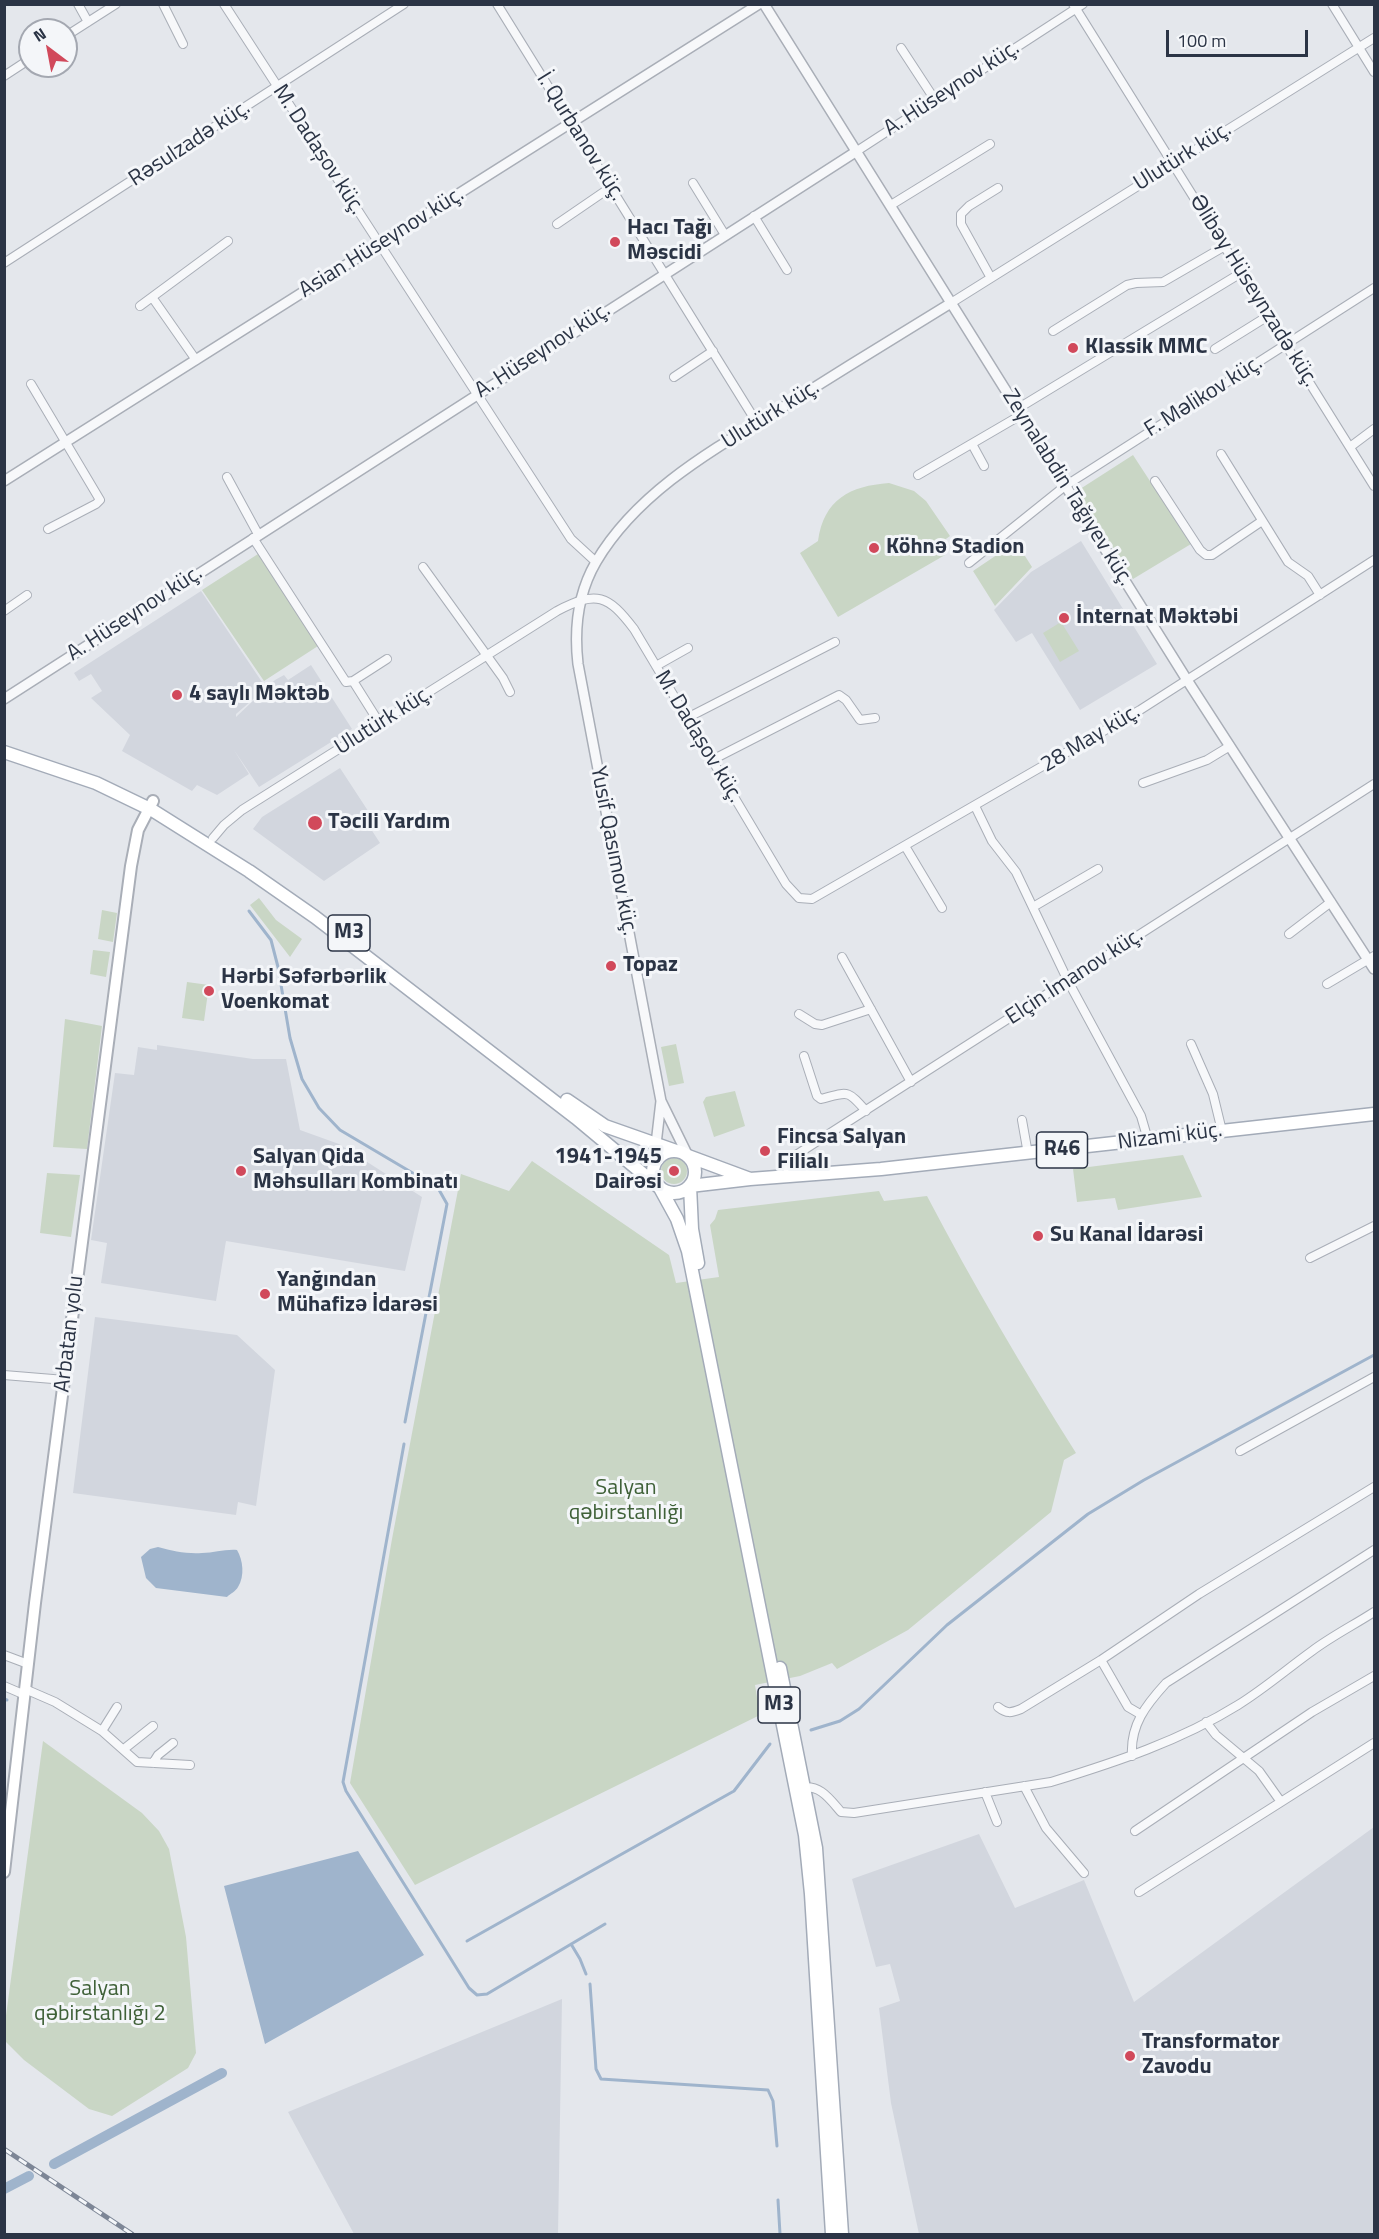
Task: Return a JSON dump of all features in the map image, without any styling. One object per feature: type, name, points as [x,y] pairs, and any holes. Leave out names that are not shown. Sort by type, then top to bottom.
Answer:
[{"type":"main road","name":"M3","points":[[4,745],[66,763],[115,783],[213,838],[319,911],[593,1119],[621,1133],[676,1150]]},
{"type":"main road","points":[[4,752],[151,804],[315,917],[576,1118],[660,1188],[672,1193],[685,1190],[690,1186],[696,1174],[693,1161],[688,1156]]},
{"type":"main road","name":"Arbatan yolu","points":[[4,1872],[27,1664],[131,866],[138,830],[151,804]]},
{"type":"main road","name":"Nizami küç.","points":[[690,1186],[1028,1154],[1374,1114]]},
{"type":"main road","points":[[660,1188],[654,1177],[655,1163],[663,1154],[676,1150],[750,1179]]},
{"type":"main road","points":[[690,1186],[695,1248],[800,1787],[817,1862],[842,2235]]},
{"type":"main road","name":"M3","points":[[660,1188],[677,1219],[688,1251],[800,1787],[808,1862],[832,2235]]},
{"type":"street","points":[[78,4],[88,22]]},
{"type":"street","points":[[78,28],[116,4]]},
{"type":"street","points":[[163,4],[183,44]]},
{"type":"street","name":"M. Dadaşov küç.","points":[[224,4],[571,539],[596,561]]},
{"type":"street","name":"Rəsulzadə küç.","points":[[4,262],[404,4]]},
{"type":"street","name":"İ. Qurbanov küç.","points":[[497,4],[757,423]]},
{"type":"street","name":"Asian Hüseynov küç.","points":[[4,481],[759,4]]},
{"type":"street","name":"Zeynalabdin Tağıyev küç.","points":[[764,4],[1187,680],[1331,902],[1372,958],[1374,969]]},
{"type":"street","points":[[1332,4],[1374,72]]},
{"type":"street","name":"A. Hüseynov küç.","points":[[4,699],[857,151],[1077,6]]},
{"type":"street","name":"Əlibəy Hüseynzadə küç.","points":[[1077,6],[1374,486]]},
{"type":"street","name":"Ulutürk küç.","points":[[213,838],[242,810],[381,724],[557,610],[582,600],[596,561],[619,531],[656,493],[679,475],[757,423],[1374,38]]},
{"type":"street","points":[[901,48],[935,100]]},
{"type":"street","points":[[4,76],[18,67]]},
{"type":"street","points":[[891,205],[990,144]]},
{"type":"street","points":[[693,183],[725,235]]},
{"type":"street","points":[[557,224],[612,188]]},
{"type":"street","points":[[991,278],[961,224],[961,214],[969,206],[998,188]]},
{"type":"street","points":[[754,216],[787,270]]},
{"type":"street","points":[[140,306],[228,241]]},
{"type":"street","points":[[1053,331],[1127,285],[1163,282],[1225,246]]},
{"type":"street","points":[[918,475],[972,444],[1241,273]]},
{"type":"street","name":"F. Məlikov küç.","points":[[969,563],[1065,486],[1374,288]]},
{"type":"street","points":[[152,297],[196,360]]},
{"type":"street","points":[[1215,349],[1268,316]]},
{"type":"street","points":[[674,377],[713,351]]},
{"type":"street","points":[[31,384],[100,500],[48,529]]},
{"type":"street","points":[[1350,447],[1374,429]]},
{"type":"street","points":[[972,444],[984,466]]},
{"type":"street","points":[[1221,454],[1288,562],[1308,576],[1320,595]]},
{"type":"street","points":[[227,477],[255,536],[344,680],[349,683],[387,659]]},
{"type":"street","points":[[1155,481],[1206,555],[1212,555],[1262,521]]},
{"type":"street","name":"28 May küç.","points":[[799,898],[812,899],[822,894],[1104,732],[1374,560]]},
{"type":"street","points":[[423,567],[487,655],[510,692]]},
{"type":"street","points":[[4,610],[27,596]]},
{"type":"street","name":"M. Dadaşov küç.","points":[[582,600],[596,598],[616,606],[634,629],[786,884],[799,898]]},
{"type":"street","name":"Yusif Qasımov küç.","points":[[582,600],[575,634],[578,664],[661,1101]]},
{"type":"street","points":[[687,718],[835,642]]},
{"type":"street","points":[[656,666],[688,648]]},
{"type":"street","points":[[353,681],[381,724]]},
{"type":"street","points":[[712,760],[839,695],[846,700],[860,720],[875,718]]},
{"type":"street","points":[[1143,783],[1207,760],[1230,746]]},
{"type":"street","name":"Elçin İmanov küç.","points":[[787,1176],[791,1159],[1374,784]]},
{"type":"street","points":[[975,807],[992,841],[1016,872],[1068,981],[1141,1116],[1148,1140]]},
{"type":"street","points":[[905,846],[942,908]]},
{"type":"street","points":[[1033,907],[1098,869]]},
{"type":"street","points":[[1289,934],[1331,902]]},
{"type":"street","points":[[842,957],[911,1082]]},
{"type":"street","points":[[1327,984],[1372,958]]},
{"type":"street","points":[[799,1014],[814,1024],[822,1025],[871,1009]]},
{"type":"street","points":[[1191,1044],[1213,1094],[1222,1131]]},
{"type":"street","points":[[804,1056],[817,1096],[821,1099],[844,1093],[852,1095],[866,1111]]},
{"type":"street","points":[[653,1170],[661,1101]]},
{"type":"street","points":[[661,1101],[688,1156]]},
{"type":"street","points":[[1022,1120],[1028,1154]]},
{"type":"street","points":[[1310,1258],[1374,1226]]},
{"type":"street","points":[[4,1375],[65,1380]]},
{"type":"street","points":[[1240,1451],[1374,1377]]},
{"type":"street","points":[[998,1707],[1004,1712],[1011,1713],[1101,1659],[1199,1593],[1374,1487]]},
{"type":"street","points":[[1132,1756],[1132,1742],[1140,1714],[1171,1679],[1374,1550]]},
{"type":"street","points":[[800,1787],[813,1786],[825,1794],[844,1813],[1051,1782],[1167,1743],[1237,1706],[1313,1650],[1374,1612]]},
{"type":"street","points":[[4,1655],[27,1664]]},
{"type":"street","points":[[1101,1659],[1128,1707],[1140,1714]]},
{"type":"street","points":[[1135,1831],[1312,1712],[1374,1677]]},
{"type":"street","points":[[4,1686],[55,1702],[102,1731],[137,1762],[190,1765]]},
{"type":"street","points":[[102,1731],[117,1707]]},
{"type":"street","points":[[1206,1722],[1216,1735],[1259,1771],[1281,1802]]},
{"type":"street","points":[[124,1749],[153,1726]]},
{"type":"street","points":[[153,1763],[158,1755],[173,1743]]},
{"type":"street","points":[[1139,1892],[1374,1743]]},
{"type":"street","points":[[1024,1786],[1046,1828],[1084,1873]]},
{"type":"street","points":[[986,1792],[997,1822]]},
{"type":"shaded area","name":"İnternat Məktəbi","points":[[1081,541],[1157,664],[1080,710],[1032,633],[1016,642],[994,610],[1031,572]]},
{"type":"shaded area","name":"4 saylı Məktəb","points":[[201,591],[266,688],[236,714],[236,717],[275,680],[284,675],[288,680],[311,665],[352,729],[259,787],[234,750],[249,774],[217,795],[197,785],[192,791],[122,751],[130,735],[91,698],[102,691],[91,674],[79,681],[74,673]]},
{"type":"shaded area","name":"Təcili Yardım","points":[[340,768],[374,820],[369,826],[380,843],[324,881],[253,829],[262,817]]},
{"type":"shaded area","name":"Salyan Qida Məhsulları Kombinatı","points":[[157,1045],[253,1059],[286,1059],[300,1130],[339,1144],[422,1197],[405,1271],[226,1241],[216,1301],[101,1283],[107,1243],[91,1240],[115,1073],[134,1075],[138,1047],[157,1050]]},
{"type":"shaded area","points":[[95,1317],[237,1335],[275,1370],[256,1506],[238,1502],[236,1515],[73,1493]]},
{"type":"shaded area","name":"Transformator Zavodu","points":[[1374,1827],[1374,2234],[919,2234],[891,2103],[879,2008],[900,2001],[890,1964],[876,1967],[852,1879],[979,1834],[1015,1908],[1084,1880],[1134,2002]]},
{"type":"shaded area","points":[[562,1999],[558,2234],[354,2234],[288,2112]]},
{"type":"green space","points":[[1133,455],[1191,544],[1133,579],[1077,491]]},
{"type":"green space","name":"Köhnə Stadion","points":[[889,483],[914,491],[926,501],[950,536],[939,544],[945,555],[838,617],[800,553],[818,541],[826,515],[841,497],[862,487]]},
{"type":"green space","points":[[1016,542],[1032,567],[995,606],[973,571]]},
{"type":"green space","points":[[258,554],[318,646],[264,681],[202,590]]},
{"type":"green space","points":[[1061,622],[1079,651],[1060,662],[1043,633]]},
{"type":"green space","points":[[259,898],[276,920],[302,939],[290,957],[250,905]]},
{"type":"green space","points":[[102,910],[117,913],[113,942],[98,939]]},
{"type":"green space","points":[[93,950],[110,952],[106,977],[90,974]]},
{"type":"green space","points":[[187,982],[209,985],[204,1021],[182,1018]]},
{"type":"green space","points":[[65,1019],[102,1026],[87,1149],[53,1147]]},
{"type":"green space","points":[[676,1044],[684,1083],[669,1086],[661,1047]]},
{"type":"green space","points":[[735,1091],[745,1126],[714,1137],[703,1102],[706,1097]]},
{"type":"green space","points":[[1183,1155],[1202,1197],[1118,1210],[1115,1198],[1077,1202],[1073,1169]]},
{"type":"green space","points":[[674,1158],[683,1162],[687,1171],[683,1180],[674,1184],[665,1180],[661,1171],[665,1162]]},
{"type":"green space","name":"Salyan qəbirstanlığı","points":[[532,1161],[669,1255],[676,1283],[719,1277],[710,1225],[718,1210],[879,1191],[884,1201],[927,1196],[999,1326],[1076,1453],[1064,1460],[1051,1512],[908,1630],[837,1669],[832,1663],[800,1676],[755,1685],[760,1715],[415,1885],[350,1783],[392,1539],[461,1174],[509,1191]]},
{"type":"green space","points":[[47,1173],[80,1175],[71,1237],[40,1233]]},
{"type":"green space","name":"Salyan qəbirstanlığı 2","points":[[43,1741],[142,1813],[159,1831],[169,1849],[186,1937],[196,2053],[188,2068],[112,2116],[89,2109],[24,2060],[5,2041],[5,2023]]},
{"type":"water","points":[[158,1547],[190,1553],[237,1550],[242,1568],[240,1583],[236,1590],[227,1597],[156,1588],[146,1578],[141,1557],[150,1549]]},
{"type":"water","points":[[358,1851],[424,1955],[265,2044],[224,1886]]},
{"type":"waterway","points":[[249,911],[271,940],[290,1038],[302,1079],[319,1108],[340,1130],[438,1188],[447,1204],[405,1422]]},
{"type":"waterway","points":[[811,1730],[840,1721],[859,1709],[947,1625],[1088,1514],[1144,1480],[1374,1355]]},
{"type":"waterway","points":[[404,1444],[343,1782],[346,1791],[469,1988],[477,1995],[487,1994],[605,1924]]},
{"type":"waterway","points":[[467,1941],[734,1791],[770,1744]]},
{"type":"waterway","points":[[571,1944],[586,1974]]},
{"type":"waterway","points":[[590,1984],[596,2069],[601,2079],[768,2090],[773,2101],[777,2146]]},
{"type":"waterway","points":[[54,2164],[222,2073]]},
{"type":"waterway","points":[[4,2189],[29,2176]]},
{"type":"waterway","points":[[778,2200],[780,2234]]},
{"type":"railway","points":[[4,2149],[132,2234]]},
{"type":"place","name":"Hacı Tağı Məscidi","points":[[615,242]]},
{"type":"place","name":"Klassik MMC","points":[[1073,348]]},
{"type":"place","name":"Köhnə Stadion","points":[[874,548]]},
{"type":"place","name":"İnternat Məktəbi","points":[[1064,618]]},
{"type":"place","name":"4 saylı Məktəb","points":[[177,695]]},
{"type":"place","name":"Təcili Yardım","points":[[315,823]]},
{"type":"place","name":"Topaz","points":[[611,966]]},
{"type":"place","name":"Hərbi Səfərbərlik Voenkomat","points":[[209,991]]},
{"type":"place","name":"Fincsa Salyan Filialı","points":[[765,1151]]},
{"type":"place","name":"Salyan Qida Məhsulları Kombinatı","points":[[241,1171]]},
{"type":"place","name":"1941-1945 Dairəsi","points":[[674,1171]]},
{"type":"place","name":"Su Kanal İdarəsi","points":[[1038,1236]]},
{"type":"place","name":"Yanğından Mühafizə İdarəsi","points":[[265,1294]]},
{"type":"place","name":"Transformator Zavodu","points":[[1130,2056]]}]
